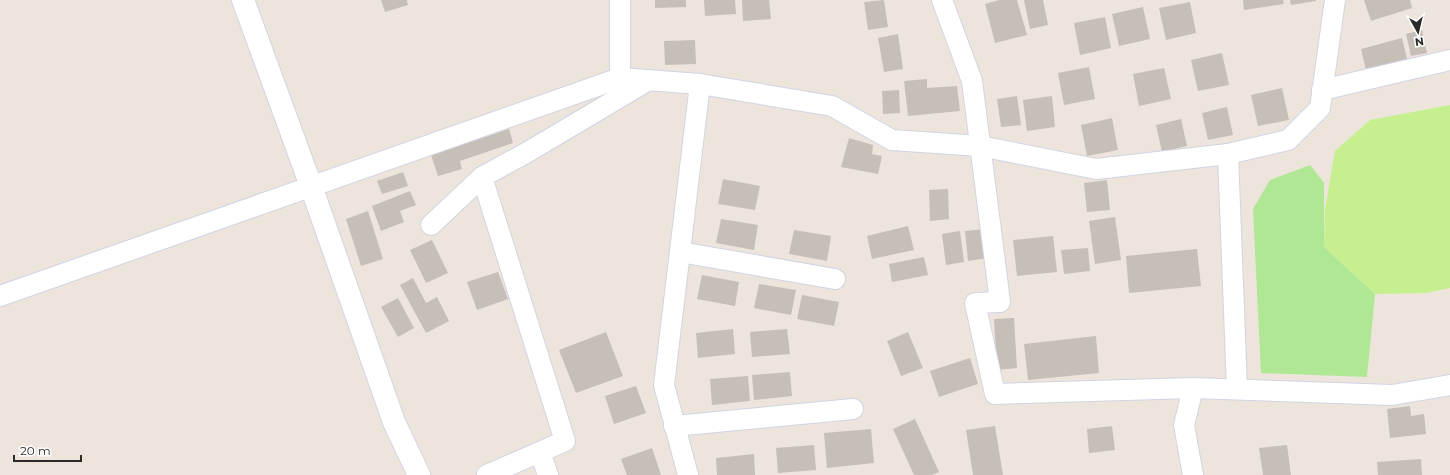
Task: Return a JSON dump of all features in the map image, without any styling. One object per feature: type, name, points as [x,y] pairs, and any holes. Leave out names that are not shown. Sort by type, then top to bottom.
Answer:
[{"type":"street","points":[[243,0],[311,186],[394,422],[419,475]]},
{"type":"street","points":[[620,0],[620,78]]},
{"type":"street","points":[[942,0],[972,81],[1000,302],[975,303],[995,394],[1192,388],[1392,395],[1450,386]]},
{"type":"street","points":[[0,296],[620,78],[700,84],[832,106],[892,140],[980,146],[1096,169],[1228,154],[1288,140],[1320,108],[1335,0]]},
{"type":"street","points":[[1322,90],[1450,60]]},
{"type":"street","points":[[431,225],[482,177],[526,153],[649,80]]},
{"type":"street","points":[[688,475],[664,385],[700,84]]},
{"type":"street","points":[[1228,154],[1237,389]]},
{"type":"street","points":[[482,177],[565,441],[487,475]]},
{"type":"street","points":[[680,252],[835,279]]},
{"type":"street","points":[[1192,388],[1184,425],[1193,475]]},
{"type":"street","points":[[674,426],[853,410]]},
{"type":"street","points":[[540,452],[548,475]]},
{"type":"green space","points":[[1450,105],[1450,288],[1426,293],[1375,294],[1324,247],[1325,209],[1335,151],[1370,120]]},
{"type":"green space","points":[[1310,165],[1324,183],[1324,247],[1375,294],[1367,377],[1261,373],[1253,209],[1270,180]]},
{"type":"building","points":[[381,0],[407,0],[408,5],[385,12]]},
{"type":"building","points":[[655,0],[686,0],[686,7],[655,8]]},
{"type":"building","points":[[704,0],[735,0],[736,14],[705,16]]},
{"type":"building","points":[[742,0],[769,0],[771,19],[743,21]]},
{"type":"building","points":[[884,0],[888,27],[868,30],[864,2]]},
{"type":"building","points":[[999,0],[1017,0],[1027,35],[995,43],[985,4]]},
{"type":"building","points":[[1024,0],[1043,0],[1048,25],[1030,29]]},
{"type":"building","points":[[1243,0],[1283,0],[1284,4],[1244,10]]},
{"type":"building","points":[[1290,0],[1316,0],[1316,1],[1291,5]]},
{"type":"building","points":[[1364,0],[1410,0],[1412,8],[1371,21]]},
{"type":"building","points":[[1190,2],[1196,33],[1166,40],[1159,8]]},
{"type":"building","points":[[1143,7],[1150,39],[1119,46],[1112,14]]},
{"type":"building","points":[[1105,17],[1111,48],[1080,55],[1074,23]]},
{"type":"building","points":[[1422,30],[1427,53],[1411,56],[1406,34]]},
{"type":"building","points":[[898,34],[903,69],[884,72],[878,38]]},
{"type":"building","points":[[1402,38],[1407,59],[1366,70],[1361,49]]},
{"type":"building","points":[[695,40],[696,64],[665,65],[664,41]]},
{"type":"building","points":[[1222,53],[1229,85],[1198,91],[1191,60]]},
{"type":"building","points":[[1089,67],[1095,99],[1064,105],[1058,73]]},
{"type":"building","points":[[1164,68],[1171,99],[1139,106],[1133,74]]},
{"type":"building","points":[[927,79],[927,88],[957,86],[960,111],[908,116],[904,81]]},
{"type":"building","points":[[1282,88],[1289,120],[1258,126],[1251,95]]},
{"type":"building","points":[[899,90],[900,113],[883,114],[882,91]]},
{"type":"building","points":[[1017,96],[1021,125],[1001,127],[997,99]]},
{"type":"building","points":[[1052,96],[1055,127],[1027,131],[1023,100]]},
{"type":"building","points":[[1227,107],[1233,135],[1208,140],[1202,113]]},
{"type":"building","points":[[1112,118],[1118,150],[1087,156],[1081,125]]},
{"type":"building","points":[[1181,119],[1187,146],[1162,152],[1156,125]]},
{"type":"building","points":[[509,129],[513,143],[460,161],[462,169],[438,176],[431,155]]},
{"type":"building","points":[[849,138],[873,145],[872,154],[882,156],[878,174],[841,167]]},
{"type":"building","points":[[403,172],[408,186],[382,194],[377,181]]},
{"type":"building","points":[[723,179],[760,186],[755,210],[718,204]]},
{"type":"building","points":[[1107,180],[1110,210],[1087,212],[1084,183]]},
{"type":"building","points":[[948,189],[949,219],[930,221],[929,190]]},
{"type":"building","points":[[410,191],[416,205],[400,211],[404,222],[381,231],[372,206]]},
{"type":"building","points":[[368,211],[383,259],[361,266],[346,219]]},
{"type":"building","points":[[1115,217],[1121,260],[1095,264],[1089,221]]},
{"type":"building","points":[[721,219],[758,225],[754,250],[716,243]]},
{"type":"building","points":[[908,226],[914,250],[872,259],[867,236]]},
{"type":"building","points":[[985,229],[988,258],[968,261],[965,231]]},
{"type":"building","points":[[794,230],[831,236],[827,261],[789,254]]},
{"type":"building","points":[[960,231],[964,262],[946,265],[942,234]]},
{"type":"building","points":[[1053,236],[1057,272],[1017,276],[1013,240]]},
{"type":"building","points":[[432,240],[448,273],[426,283],[410,250]]},
{"type":"building","points":[[1088,248],[1090,271],[1064,274],[1061,250]]},
{"type":"building","points":[[1197,249],[1201,286],[1129,293],[1126,256]]},
{"type":"building","points":[[924,257],[928,275],[892,282],[889,264]]},
{"type":"building","points":[[498,272],[508,299],[477,310],[467,282]]},
{"type":"building","points":[[702,275],[739,282],[735,306],[697,299]]},
{"type":"building","points":[[413,278],[426,303],[437,297],[449,321],[426,333],[400,285]]},
{"type":"building","points":[[759,284],[796,290],[791,315],[754,308]]},
{"type":"building","points":[[802,295],[839,302],[834,326],[797,319]]},
{"type":"building","points":[[398,298],[414,328],[398,337],[381,307]]},
{"type":"building","points":[[1014,318],[1017,368],[997,370],[994,319]]},
{"type":"building","points":[[733,329],[735,354],[698,358],[696,333]]},
{"type":"building","points":[[787,329],[790,354],[752,357],[750,332]]},
{"type":"building","points":[[606,332],[623,376],[576,393],[559,350]]},
{"type":"building","points":[[908,332],[923,368],[901,376],[887,341]]},
{"type":"building","points":[[1096,336],[1099,373],[1028,380],[1024,344]]},
{"type":"building","points":[[970,358],[978,384],[939,397],[930,371]]},
{"type":"building","points":[[790,372],[792,396],[754,400],[752,375]]},
{"type":"building","points":[[748,376],[750,401],[712,405],[710,379]]},
{"type":"building","points":[[636,386],[646,413],[614,424],[605,396]]},
{"type":"building","points":[[1410,406],[1411,416],[1424,414],[1426,434],[1390,438],[1387,409]]},
{"type":"building","points":[[915,419],[939,472],[932,475],[914,475],[893,429]]},
{"type":"building","points":[[995,426],[1003,475],[973,475],[966,430]]},
{"type":"building","points":[[1112,426],[1115,450],[1089,453],[1087,429]]},
{"type":"building","points":[[871,429],[874,463],[827,468],[824,433]]},
{"type":"building","points":[[814,445],[816,470],[778,473],[776,448]]},
{"type":"building","points":[[1287,445],[1291,475],[1263,475],[1259,448]]},
{"type":"building","points":[[652,448],[661,475],[627,475],[621,459]]},
{"type":"building","points":[[754,454],[755,475],[717,475],[716,458]]},
{"type":"building","points":[[1421,459],[1422,475],[1378,475],[1377,462]]}]
